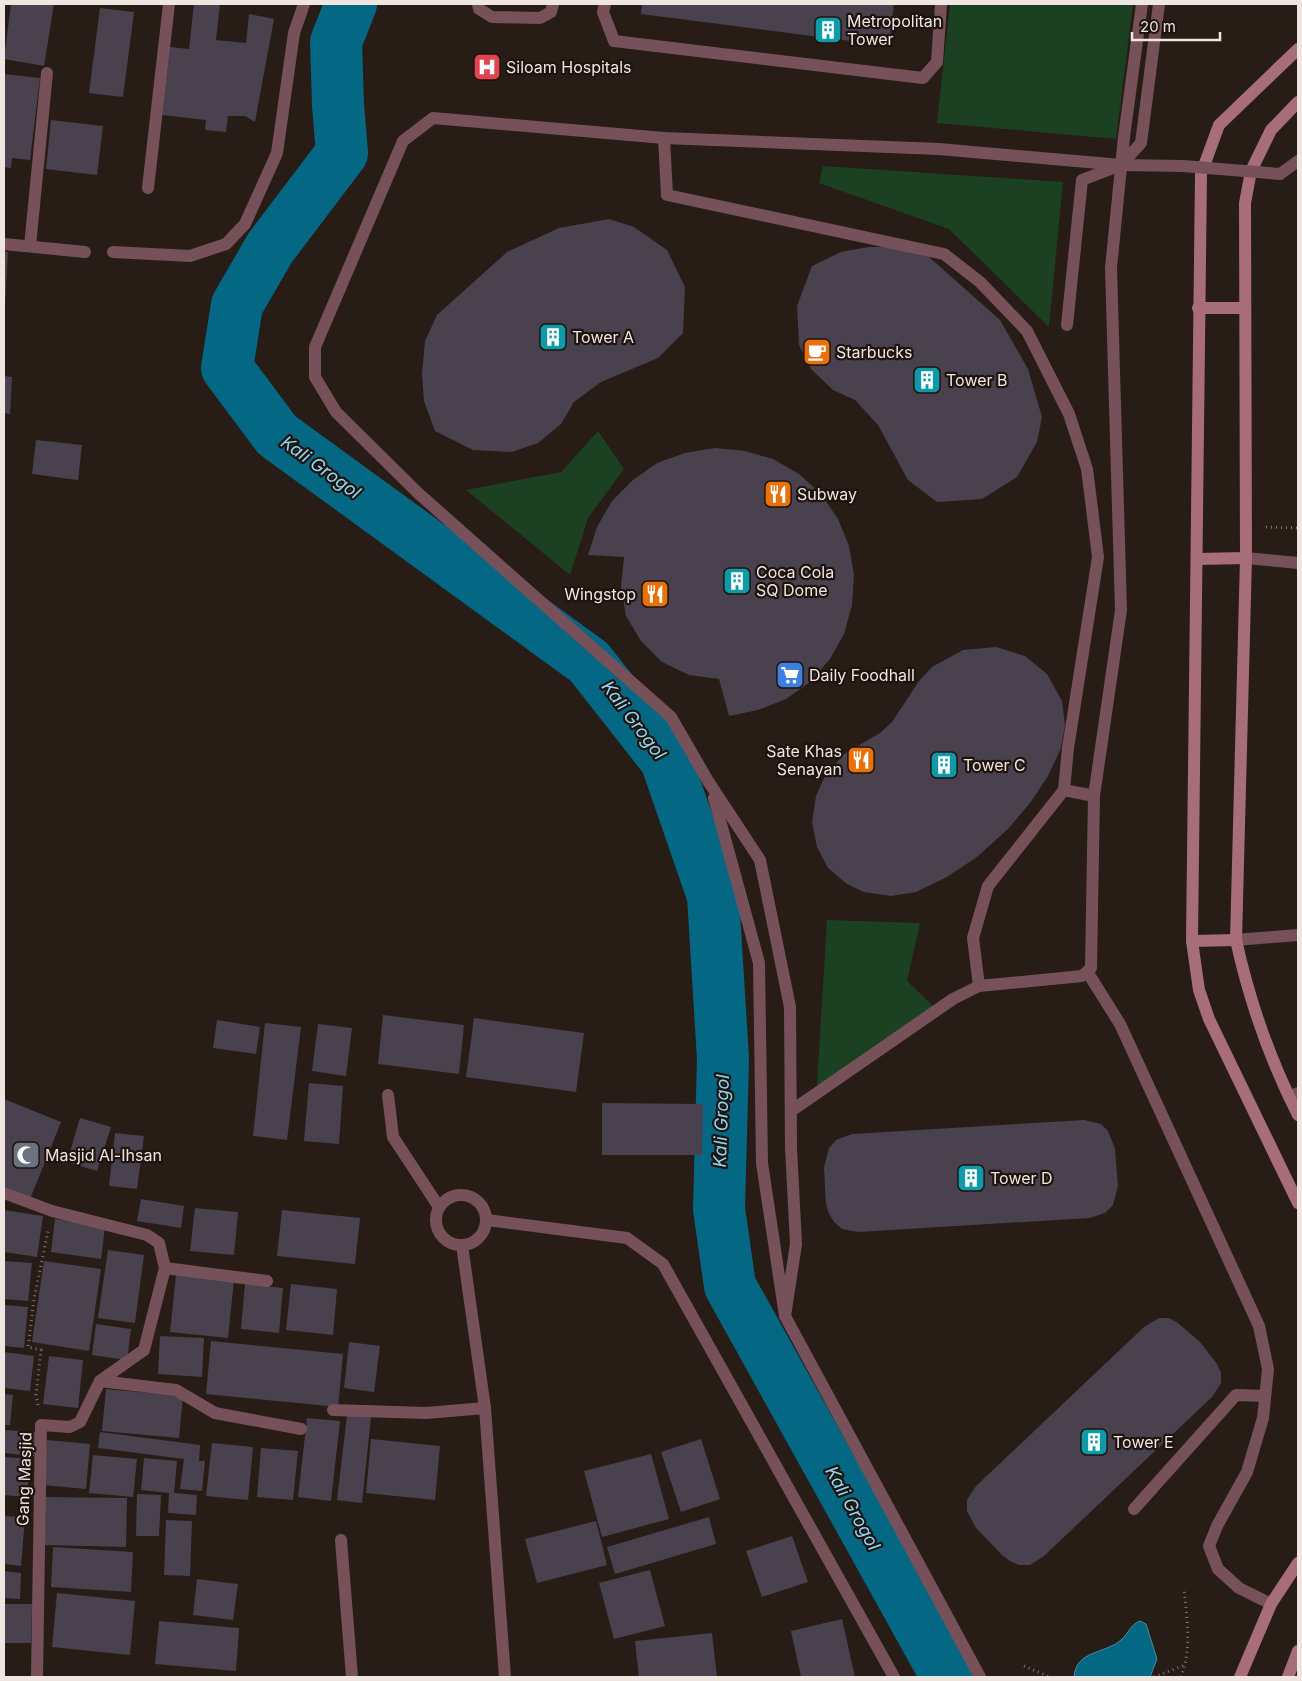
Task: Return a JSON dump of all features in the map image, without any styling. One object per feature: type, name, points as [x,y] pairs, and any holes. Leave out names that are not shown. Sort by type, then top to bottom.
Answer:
[{"type":"street","points":[[148,188],[169,4]]},
{"type":"street","points":[[113,252],[190,256],[226,244],[245,224],[278,153],[294,33],[304,4]]},
{"type":"street","points":[[478,4],[479,9],[492,17],[540,18],[551,12],[553,4]]},
{"type":"street","points":[[604,4],[603,12],[614,41],[923,78],[937,62],[941,4]]},
{"type":"street","points":[[791,1111],[953,999],[979,986],[1082,976],[1088,973],[1091,968],[1094,796],[1121,610],[1112,268],[1121,165],[1142,4]]},
{"type":"street","points":[[1067,325],[1082,180],[1121,165],[1141,143],[1159,4]]},
{"type":"street","points":[[1298,49],[1219,125],[1201,174],[1192,941],[1198,990],[1209,1019],[1298,1203]]},
{"type":"street","points":[[30,246],[47,73]]},
{"type":"street","points":[[1298,102],[1271,130],[1251,171],[1245,203],[1246,558],[1236,940],[1245,978],[1294,1095],[1298,1115]]},
{"type":"street","points":[[785,1316],[796,1244],[791,1148],[790,1007],[760,860],[708,781],[671,717],[418,493],[336,412],[315,377],[315,348],[403,141],[433,118],[664,138],[939,149],[1121,165],[1183,166],[1280,174],[1298,161]]},
{"type":"street","points":[[664,138],[667,195],[944,254],[980,282],[1027,331],[1069,414],[1088,469],[1098,557],[1068,748],[1064,790],[988,886],[973,938],[979,986]]},
{"type":"street","points":[[4,244],[85,252]]},
{"type":"street","points":[[1198,308],[1244,308]]},
{"type":"street","points":[[1197,559],[1246,558],[1298,563]]},
{"type":"street","points":[[708,781],[723,826],[760,963],[762,1163],[785,1316],[980,1677]]},
{"type":"street","points":[[1064,790],[1094,796]]},
{"type":"street","points":[[1192,941],[1298,935]]},
{"type":"street","points":[[1088,973],[1120,1024],[1259,1326],[1268,1369],[1263,1418],[1247,1472],[1217,1526],[1209,1546],[1218,1569],[1239,1588],[1272,1604]]},
{"type":"street","points":[[388,1094],[393,1137],[439,1207]]},
{"type":"street","name":"Gang Masjid","points":[[4,1193],[52,1211],[147,1235],[159,1243],[165,1268],[144,1350],[100,1381],[80,1422],[70,1427],[41,1425],[37,1677]]},
{"type":"street","points":[[461,1194],[474,1198],[483,1207],[487,1220],[483,1232],[474,1242],[462,1245],[449,1242],[439,1232],[436,1220],[439,1207],[448,1198],[461,1194]]},
{"type":"street","points":[[487,1220],[627,1238],[663,1264],[894,1677]]},
{"type":"street","points":[[462,1245],[485,1408],[505,1677]]},
{"type":"street","points":[[165,1268],[267,1281]]},
{"type":"street","points":[[100,1381],[176,1390],[215,1413],[301,1428]]},
{"type":"street","points":[[1134,1509],[1236,1395],[1265,1396]]},
{"type":"street","points":[[332,1410],[426,1413],[485,1408]]},
{"type":"street","points":[[341,1540],[352,1677]]},
{"type":"street","points":[[1240,1677],[1272,1604],[1298,1563]]},
{"type":"street","points":[[1288,1677],[1298,1651]]},
{"type":"path","points":[[1277,528],[1298,528]]},
{"type":"path","points":[[41,1425],[36,1395],[41,1350],[28,1347],[34,1299],[52,1211]]},
{"type":"path","points":[[1181,1677],[1186,1664],[1189,1641],[1184,1589]]},
{"type":"path","points":[[1154,1677],[1186,1664]]},
{"type":"path","points":[[1024,1666],[1050,1677]]},
{"type":"green space","points":[[950,4],[1133,4],[1116,139],[937,123]]},
{"type":"green space","points":[[823,166],[1063,182],[1049,327],[949,229],[819,183]]},
{"type":"green space","points":[[598,431],[624,469],[588,518],[570,575],[466,490],[561,472]]},
{"type":"green space","points":[[827,920],[920,923],[907,981],[934,1007],[827,1081],[817,1085]]},
{"type":"water","points":[[1140,1621],[1146,1624],[1157,1659],[1150,1677],[1074,1677],[1080,1662],[1092,1654],[1114,1645]]},
{"type":"building","points":[[11,4],[54,4],[44,66],[4,59]]},
{"type":"building","points":[[194,4],[220,4],[216,40],[246,43],[249,14],[274,19],[255,122],[245,116],[228,116],[226,132],[205,130],[206,120],[162,115],[170,47],[189,49]]},
{"type":"building","name":"Metropolitan Tower","points":[[642,4],[894,4],[889,46],[641,14]]},
{"type":"building","points":[[100,8],[134,12],[123,97],[89,93]]},
{"type":"building","points":[[4,74],[40,78],[30,160],[12,158],[11,168],[4,167]]},
{"type":"building","points":[[51,120],[103,126],[97,175],[46,169]]},
{"type":"building","name":"Tower A","points":[[609,219],[634,227],[667,250],[685,287],[683,333],[658,358],[601,382],[574,402],[561,424],[538,443],[512,452],[473,450],[435,431],[424,401],[422,374],[425,341],[437,315],[507,252],[559,228]]},
{"type":"building","name":"Tower B","points":[[868,247],[902,247],[928,256],[1000,320],[1028,369],[1042,417],[1037,442],[1017,477],[982,499],[937,502],[908,480],[878,425],[855,400],[833,390],[811,369],[799,345],[797,306],[812,266],[841,252]]},
{"type":"building","points":[[4,252],[8,252],[5,304],[4,304]]},
{"type":"building","points":[[4,376],[12,377],[10,414],[4,413]]},
{"type":"building","points":[[36,440],[82,445],[78,480],[32,474]]},
{"type":"building","name":"Coca Cola SQ Dome","points":[[715,448],[745,451],[773,459],[799,474],[821,494],[838,519],[849,546],[854,575],[852,605],[844,634],[830,659],[810,682],[786,699],[758,710],[729,716],[719,679],[689,675],[662,662],[641,641],[626,616],[621,587],[624,557],[588,555],[597,527],[612,501],[633,480],[657,463],[685,453]]},
{"type":"building","name":"Tower C","points":[[996,647],[1025,656],[1047,674],[1062,701],[1065,725],[1061,748],[1048,776],[1030,803],[1008,829],[977,857],[947,877],[916,892],[891,896],[864,892],[847,884],[828,868],[817,847],[812,822],[816,796],[825,776],[844,754],[880,733],[892,722],[919,681],[932,667],[963,650]]},
{"type":"building","points":[[383,1015],[464,1025],[459,1074],[378,1064]]},
{"type":"building","points":[[474,1018],[584,1033],[576,1092],[466,1077]]},
{"type":"building","points":[[217,1020],[260,1027],[256,1054],[213,1048]]},
{"type":"building","points":[[265,1023],[301,1027],[287,1140],[253,1136]]},
{"type":"building","points":[[318,1024],[352,1028],[346,1076],[312,1071]]},
{"type":"building","points":[[309,1083],[343,1086],[339,1144],[304,1141]]},
{"type":"building","name":"Masjid Al-Ihsan","points":[[4,1099],[61,1122],[30,1199],[4,1188]]},
{"type":"building","points":[[602,1103],[703,1104],[702,1155],[602,1155]]},
{"type":"building","points":[[80,1118],[111,1127],[97,1171],[67,1162]]},
{"type":"building","name":"Tower D","points":[[1084,1120],[1101,1124],[1108,1131],[1115,1149],[1118,1186],[1113,1205],[1105,1213],[1090,1218],[858,1232],[842,1229],[829,1214],[826,1204],[824,1167],[829,1148],[836,1140],[852,1134]]},
{"type":"building","points":[[115,1133],[144,1136],[137,1189],[109,1186]]},
{"type":"building","points":[[141,1199],[184,1206],[181,1228],[137,1221]]},
{"type":"building","points":[[195,1208],[238,1212],[234,1255],[190,1251]]},
{"type":"building","points":[[4,1210],[43,1216],[37,1257],[4,1252]]},
{"type":"building","points":[[282,1210],[360,1218],[355,1264],[277,1256]]},
{"type":"building","points":[[55,1219],[105,1227],[101,1259],[51,1252]]},
{"type":"building","points":[[108,1250],[144,1255],[135,1323],[98,1318]]},
{"type":"building","points":[[4,1261],[32,1263],[28,1301],[4,1299]]},
{"type":"building","points":[[44,1261],[101,1269],[89,1351],[32,1342]]},
{"type":"building","points":[[176,1275],[234,1280],[228,1338],[170,1332]]},
{"type":"building","points":[[245,1284],[283,1288],[279,1333],[241,1329]]},
{"type":"building","points":[[291,1284],[337,1289],[333,1335],[286,1330]]},
{"type":"building","points":[[4,1305],[28,1307],[24,1348],[4,1346]]},
{"type":"building","name":"Tower E","points":[[1159,1318],[1169,1318],[1178,1323],[1200,1342],[1217,1364],[1221,1373],[1221,1383],[1212,1397],[1044,1556],[1030,1565],[1019,1565],[1010,1561],[976,1528],[967,1511],[967,1500],[976,1486],[1144,1327]]},
{"type":"building","points":[[96,1324],[131,1329],[127,1360],[92,1355]]},
{"type":"building","points":[[160,1336],[204,1338],[202,1377],[158,1374]]},
{"type":"building","points":[[211,1341],[343,1354],[338,1407],[206,1394]]},
{"type":"building","points":[[349,1342],[380,1346],[374,1392],[344,1388]]},
{"type":"building","points":[[4,1352],[34,1356],[30,1391],[4,1388]]},
{"type":"building","points":[[49,1356],[83,1360],[78,1408],[43,1404]]},
{"type":"building","points":[[106,1389],[183,1396],[179,1438],[102,1431]]},
{"type":"building","points":[[4,1394],[13,1395],[10,1425],[4,1425]]},
{"type":"building","points":[[347,1415],[371,1417],[362,1503],[337,1500]]},
{"type":"building","points":[[307,1418],[340,1421],[331,1501],[298,1497]]},
{"type":"building","points":[[4,1430],[36,1432],[34,1456],[4,1453]]},
{"type":"building","points":[[100,1432],[200,1445],[199,1461],[205,1461],[202,1491],[180,1489],[184,1459],[98,1448]]},
{"type":"building","points":[[371,1439],[440,1446],[435,1500],[366,1493]]},
{"type":"building","points":[[701,1439],[720,1499],[681,1512],[661,1452]]},
{"type":"building","points":[[47,1440],[90,1444],[86,1489],[43,1485]]},
{"type":"building","points":[[212,1443],[253,1447],[248,1500],[206,1496]]},
{"type":"building","points":[[261,1448],[298,1451],[293,1500],[257,1497]]},
{"type":"building","points":[[651,1454],[669,1519],[602,1537],[584,1471]]},
{"type":"building","points":[[93,1455],[137,1459],[133,1497],[89,1493]]},
{"type":"building","points":[[4,1457],[30,1459],[27,1497],[4,1495]]},
{"type":"building","points":[[144,1458],[177,1461],[174,1493],[197,1495],[196,1515],[168,1513],[169,1493],[141,1490]]},
{"type":"building","points":[[137,1494],[161,1495],[159,1536],[136,1536]]},
{"type":"building","points":[[45,1497],[127,1498],[126,1547],[45,1545]]},
{"type":"building","points":[[4,1516],[25,1517],[21,1566],[4,1564]]},
{"type":"building","points":[[709,1517],[716,1544],[615,1574],[607,1547]]},
{"type":"building","points":[[166,1520],[192,1521],[190,1576],[164,1575]]},
{"type":"building","points":[[596,1521],[607,1565],[537,1583],[525,1539]]},
{"type":"building","points":[[792,1536],[808,1582],[762,1597],[746,1551]]},
{"type":"building","points":[[53,1547],[133,1552],[131,1592],[51,1587]]},
{"type":"building","points":[[650,1570],[665,1626],[614,1639],[599,1583]]},
{"type":"building","points":[[4,1571],[21,1573],[20,1599],[4,1598]]},
{"type":"building","points":[[197,1579],[238,1584],[233,1620],[193,1615]]},
{"type":"building","points":[[57,1593],[135,1601],[130,1655],[52,1647]]},
{"type":"building","points":[[4,1604],[32,1604],[31,1643],[4,1643]]},
{"type":"building","points":[[842,1619],[855,1677],[801,1677],[791,1631]]},
{"type":"building","points":[[159,1621],[239,1628],[236,1671],[155,1664]]},
{"type":"building","points":[[712,1633],[717,1677],[639,1677],[635,1641]]},
{"type":"waterway","name":"Kali Grogol","points":[[351,4],[336,42],[342,153],[270,248],[237,305],[227,368],[277,435],[589,662],[666,760],[713,896],[723,1059],[719,1209],[730,1286],[947,1677]]},
{"type":"place","name":"Metropolitan Tower","points":[[828,30]]},
{"type":"place","name":"Siloam Hospitals","points":[[487,67]]},
{"type":"place","name":"Tower A","points":[[553,337]]},
{"type":"place","name":"Starbucks","points":[[817,352]]},
{"type":"place","name":"Tower B","points":[[927,380]]},
{"type":"place","name":"Subway","points":[[778,494]]},
{"type":"place","name":"Coca Cola SQ Dome","points":[[737,581]]},
{"type":"place","name":"Wingstop","points":[[655,594]]},
{"type":"place","name":"Daily Foodhall","points":[[790,675]]},
{"type":"place","name":"Sate Khas Senayan","points":[[861,760]]},
{"type":"place","name":"Tower C","points":[[944,765]]},
{"type":"place","name":"Masjid Al-Ihsan","points":[[26,1155]]},
{"type":"place","name":"Tower D","points":[[971,1178]]},
{"type":"place","name":"Tower E","points":[[1094,1442]]}]
